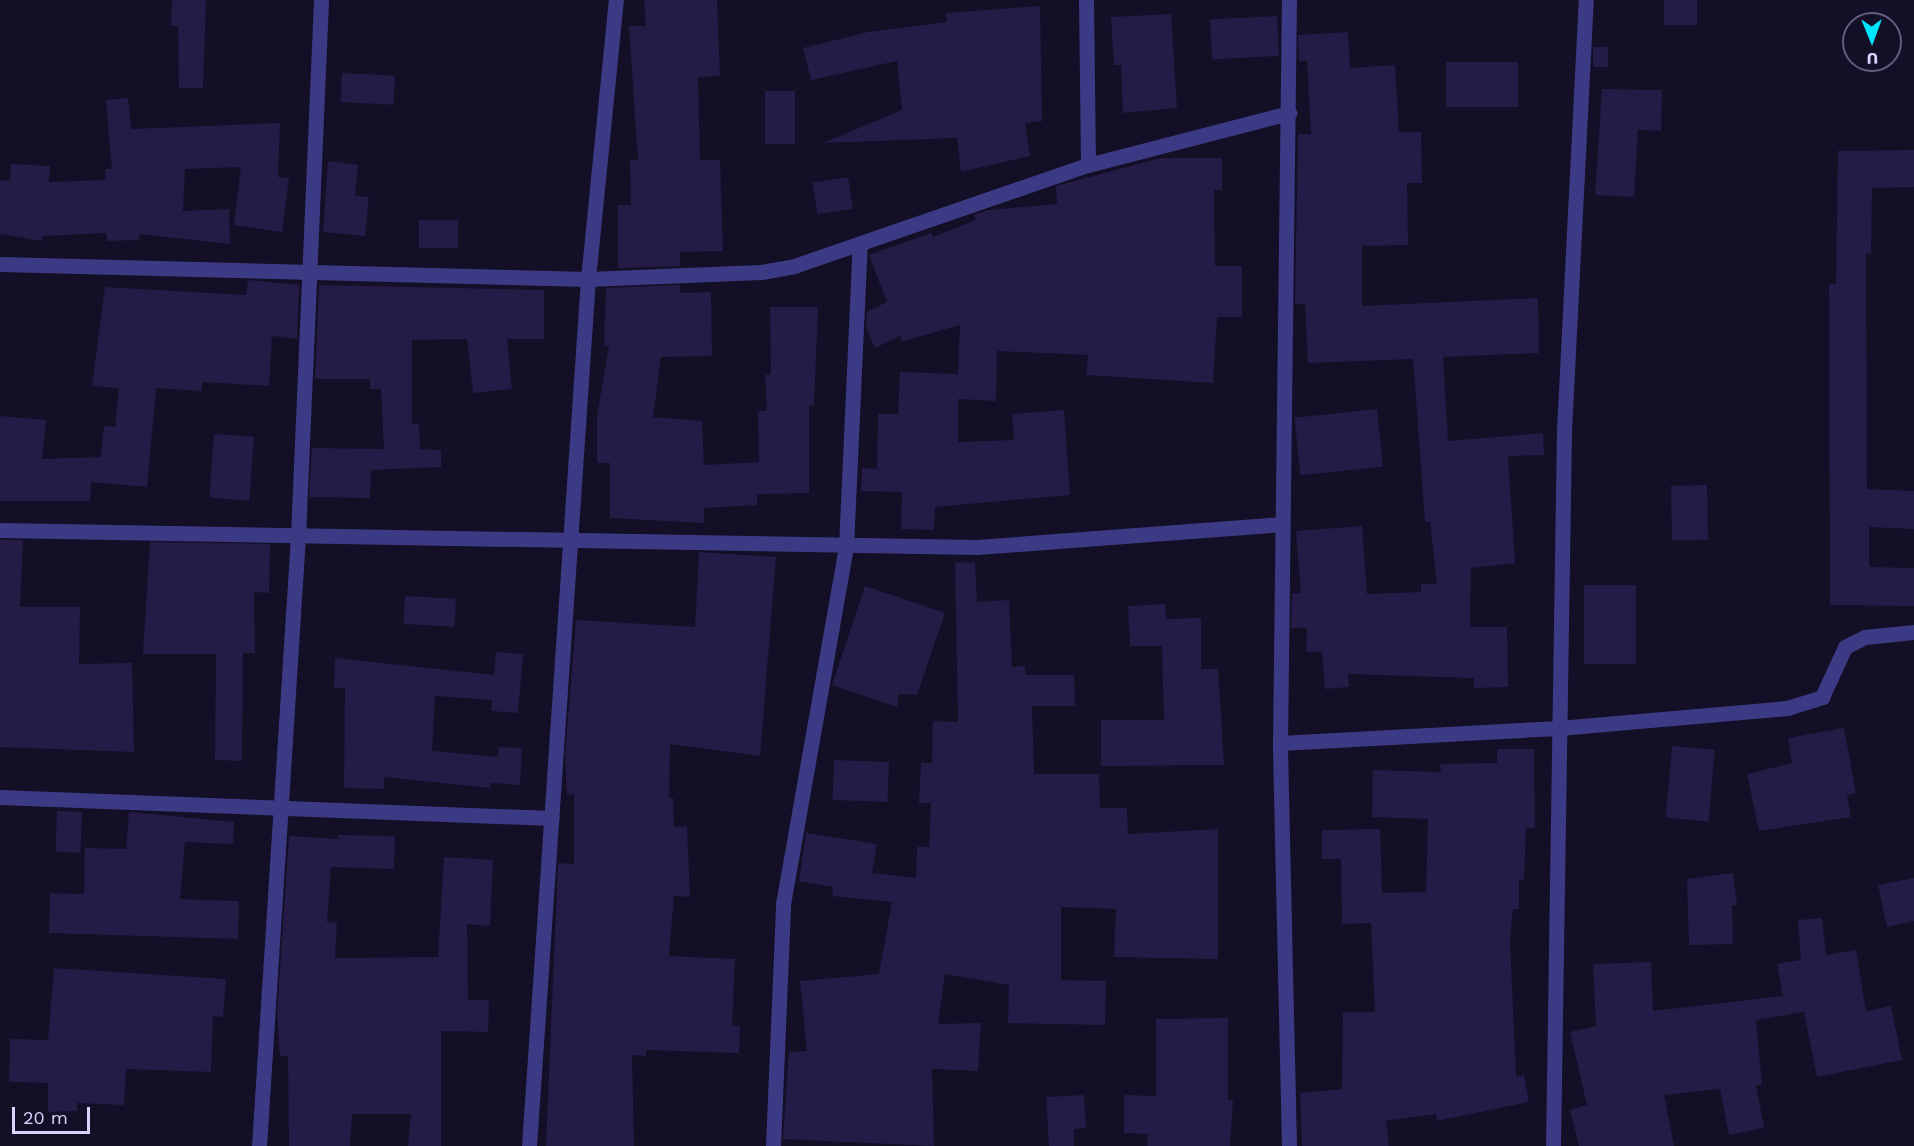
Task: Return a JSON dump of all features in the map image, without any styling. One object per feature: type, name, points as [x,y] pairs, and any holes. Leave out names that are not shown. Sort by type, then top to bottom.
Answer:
[{"type":"street","points":[[259,1146],[278,804],[297,536],[311,271],[321,0]]},
{"type":"street","points":[[529,1146],[574,543],[588,279],[616,0]]},
{"type":"street","points":[[1086,0],[1088,165]]},
{"type":"street","points":[[1289,0],[1289,113],[1280,524],[1280,743],[1289,1146]]},
{"type":"street","points":[[1553,1146],[1564,430],[1586,0]]},
{"type":"street","points":[[0,264],[588,279],[761,272],[860,243],[1088,165],[1289,113]]},
{"type":"street","points":[[773,1146],[783,904],[846,547],[860,243]]},
{"type":"street","points":[[0,530],[574,543],[977,547],[1280,524]]},
{"type":"street","points":[[1280,743],[1558,728],[1811,703],[1822,697],[1845,647],[1865,638],[1914,632]]},
{"type":"street","points":[[0,797],[278,804],[552,818]]},
{"type":"building","points":[[172,0],[206,0],[203,88],[179,88],[178,26],[171,26]]},
{"type":"building","points":[[644,0],[717,0],[720,76],[698,77],[700,160],[720,160],[723,251],[680,252],[680,266],[618,268],[618,205],[631,205],[630,160],[638,160],[629,26],[646,26]]},
{"type":"building","points":[[1664,0],[1697,0],[1697,25],[1664,25]]},
{"type":"building","points":[[1040,6],[1042,121],[1025,123],[1030,156],[961,172],[957,138],[823,143],[902,110],[897,61],[811,80],[803,48],[868,32],[947,22],[946,13]]},
{"type":"building","points":[[1171,14],[1177,108],[1123,113],[1121,65],[1114,65],[1111,17]]},
{"type":"building","points":[[1277,16],[1279,56],[1212,59],[1210,20]]},
{"type":"building","points":[[1348,32],[1350,68],[1395,65],[1399,132],[1421,132],[1422,183],[1407,183],[1408,245],[1362,246],[1362,306],[1538,298],[1539,353],[1443,357],[1448,441],[1543,433],[1544,455],[1508,456],[1515,563],[1471,568],[1470,627],[1507,627],[1508,687],[1474,688],[1474,678],[1348,674],[1349,687],[1325,689],[1322,652],[1306,652],[1307,628],[1291,628],[1292,593],[1301,593],[1296,531],[1362,526],[1367,594],[1421,592],[1421,584],[1437,584],[1430,522],[1425,522],[1413,359],[1308,363],[1305,304],[1295,304],[1298,134],[1311,134],[1307,61],[1299,61],[1298,35]]},
{"type":"building","points":[[1593,47],[1608,47],[1608,67],[1593,67]]},
{"type":"building","points":[[1446,62],[1518,62],[1518,107],[1446,107]]},
{"type":"building","points":[[342,73],[395,76],[393,105],[340,102]]},
{"type":"building","points":[[1602,89],[1662,90],[1661,131],[1638,130],[1634,197],[1595,195]]},
{"type":"building","points":[[765,91],[795,91],[795,144],[765,144]]},
{"type":"building","points":[[128,98],[131,129],[280,123],[278,177],[289,178],[282,232],[234,225],[241,167],[185,169],[183,211],[229,209],[230,244],[139,234],[139,240],[107,241],[107,233],[42,236],[42,241],[0,234],[0,180],[10,181],[11,164],[50,166],[49,182],[105,180],[105,169],[112,169],[106,100]]},
{"type":"building","points":[[1914,150],[1914,187],[1872,188],[1871,254],[1866,253],[1867,489],[1914,491],[1914,529],[1869,527],[1869,567],[1914,568],[1914,606],[1830,605],[1829,284],[1836,284],[1838,151]]},
{"type":"building","points":[[1161,158],[1222,158],[1222,190],[1214,190],[1215,266],[1242,266],[1242,317],[1217,317],[1213,383],[1086,375],[1088,355],[997,351],[996,401],[958,399],[958,442],[1014,440],[1012,414],[1064,410],[1070,495],[935,507],[934,530],[901,529],[902,492],[861,491],[862,468],[877,469],[878,414],[898,414],[900,372],[958,374],[960,325],[901,342],[901,335],[875,348],[866,328],[867,312],[887,302],[869,255],[931,233],[933,237],[976,220],[974,215],[988,210],[1057,204],[1056,186]]},
{"type":"building","points":[[328,161],[358,165],[355,196],[369,197],[365,236],[323,232]]},
{"type":"building","points":[[848,177],[853,209],[817,214],[812,183]]},
{"type":"building","points":[[419,220],[458,220],[458,248],[419,248]]},
{"type":"building","points":[[248,280],[299,285],[297,339],[272,336],[269,386],[202,382],[202,391],[156,388],[147,487],[91,482],[90,501],[0,501],[0,416],[46,420],[42,459],[101,457],[104,426],[115,427],[119,388],[92,386],[105,287],[246,295]]},
{"type":"building","points":[[319,285],[544,290],[544,339],[507,339],[512,389],[473,393],[467,339],[412,340],[412,424],[419,423],[420,449],[441,450],[441,467],[371,470],[370,498],[309,497],[312,448],[384,449],[381,389],[370,389],[370,379],[315,379]]},
{"type":"building","points":[[680,285],[680,293],[711,292],[712,356],[661,357],[653,417],[702,421],[704,465],[759,462],[758,411],[767,411],[765,375],[771,375],[770,307],[818,307],[814,405],[809,405],[809,493],[757,494],[757,505],[704,508],[704,523],[610,518],[610,463],[597,463],[597,416],[609,346],[604,346],[606,288]]},
{"type":"building","points":[[1377,409],[1383,467],[1301,475],[1294,418]]},
{"type":"building","points":[[214,434],[254,437],[249,501],[210,498]]},
{"type":"building","points":[[1707,485],[1708,540],[1672,541],[1671,486]]},
{"type":"building","points":[[0,540],[23,540],[20,607],[80,607],[79,664],[132,663],[134,752],[0,747]]},
{"type":"building","points":[[150,542],[270,544],[269,593],[254,592],[255,653],[243,653],[242,761],[215,760],[216,654],[143,654]]},
{"type":"building","points":[[699,552],[776,557],[760,756],[670,744],[669,798],[673,798],[674,827],[687,826],[690,897],[674,896],[669,956],[735,959],[732,1026],[740,1026],[739,1053],[646,1050],[646,1056],[632,1055],[634,1146],[546,1146],[558,863],[574,864],[574,794],[567,795],[565,755],[576,620],[695,627]]},
{"type":"building","points":[[975,562],[977,602],[1009,600],[1012,667],[1025,666],[1025,675],[1074,675],[1075,706],[1032,706],[1034,774],[1099,774],[1100,808],[1127,808],[1128,834],[1218,829],[1218,959],[1114,957],[1116,909],[1061,907],[1061,980],[1106,981],[1105,1025],[1008,1023],[1009,985],[945,974],[938,1024],[981,1023],[978,1071],[932,1069],[934,1146],[783,1139],[789,1052],[807,1051],[800,981],[879,974],[892,902],[832,896],[833,887],[799,881],[806,833],[877,844],[872,873],[916,878],[917,847],[929,847],[931,803],[919,803],[921,763],[932,763],[933,721],[958,722],[955,563]]},
{"type":"building","points":[[1584,585],[1636,585],[1636,664],[1584,664]]},
{"type":"building","points":[[865,586],[945,613],[917,695],[899,694],[897,707],[832,685]]},
{"type":"building","points":[[405,596],[456,599],[454,627],[404,624]]},
{"type":"building","points":[[1165,604],[1166,619],[1201,618],[1201,669],[1218,669],[1224,765],[1101,766],[1101,720],[1164,720],[1162,646],[1130,646],[1128,606]]},
{"type":"building","points":[[496,652],[523,654],[518,713],[491,711],[492,700],[435,696],[432,751],[498,757],[499,747],[522,748],[520,785],[491,783],[490,788],[384,777],[384,789],[344,788],[345,688],[334,688],[335,658],[494,675]]},
{"type":"building","points":[[1844,728],[1856,793],[1847,795],[1851,817],[1759,831],[1747,774],[1792,763],[1788,738]]},
{"type":"building","points":[[1672,746],[1715,750],[1709,821],[1666,818]]},
{"type":"building","points":[[1497,749],[1534,749],[1535,828],[1526,828],[1524,880],[1519,880],[1519,909],[1513,909],[1510,940],[1516,1077],[1524,1075],[1529,1102],[1437,1121],[1436,1114],[1386,1121],[1389,1146],[1302,1146],[1300,1093],[1342,1089],[1343,1012],[1375,1012],[1371,923],[1342,924],[1341,859],[1322,859],[1322,830],[1380,829],[1382,893],[1426,892],[1428,819],[1372,817],[1373,770],[1441,772],[1440,764],[1497,763]]},
{"type":"building","points":[[834,760],[889,762],[888,802],[833,800]]},
{"type":"building","points":[[57,811],[82,812],[81,853],[56,852]]},
{"type":"building","points":[[129,812],[234,822],[233,844],[185,842],[180,899],[239,901],[238,939],[49,933],[50,893],[84,894],[85,848],[126,849]]},
{"type":"building","points":[[338,835],[395,836],[394,869],[331,867],[327,922],[337,923],[335,958],[438,957],[444,857],[493,860],[490,926],[467,924],[468,1000],[489,1000],[488,1032],[441,1031],[441,1146],[408,1146],[411,1114],[352,1114],[350,1146],[289,1146],[288,1056],[280,1056],[277,1013],[289,836],[338,839]]},
{"type":"building","points":[[1733,873],[1737,905],[1732,905],[1733,944],[1689,945],[1687,879]]},
{"type":"building","points":[[1914,878],[1914,921],[1887,927],[1878,885]]},
{"type":"building","points":[[1822,918],[1826,955],[1856,950],[1866,1011],[1891,1006],[1902,1060],[1817,1077],[1804,1012],[1756,1020],[1762,1085],[1756,1085],[1764,1128],[1729,1135],[1720,1089],[1664,1095],[1674,1146],[1579,1146],[1570,1110],[1587,1105],[1570,1032],[1596,1026],[1593,964],[1651,962],[1653,1011],[1783,996],[1777,964],[1801,960],[1798,920]]},
{"type":"building","points":[[54,968],[226,979],[223,1017],[213,1016],[211,1072],[126,1069],[124,1105],[77,1103],[77,1111],[48,1112],[48,1083],[9,1082],[10,1039],[48,1040]]},
{"type":"building","points":[[1228,1018],[1228,1100],[1233,1100],[1230,1146],[1147,1146],[1148,1134],[1124,1133],[1124,1095],[1156,1096],[1156,1019]]},
{"type":"building","points":[[1084,1095],[1086,1128],[1074,1129],[1074,1146],[1049,1146],[1046,1097]]}]
